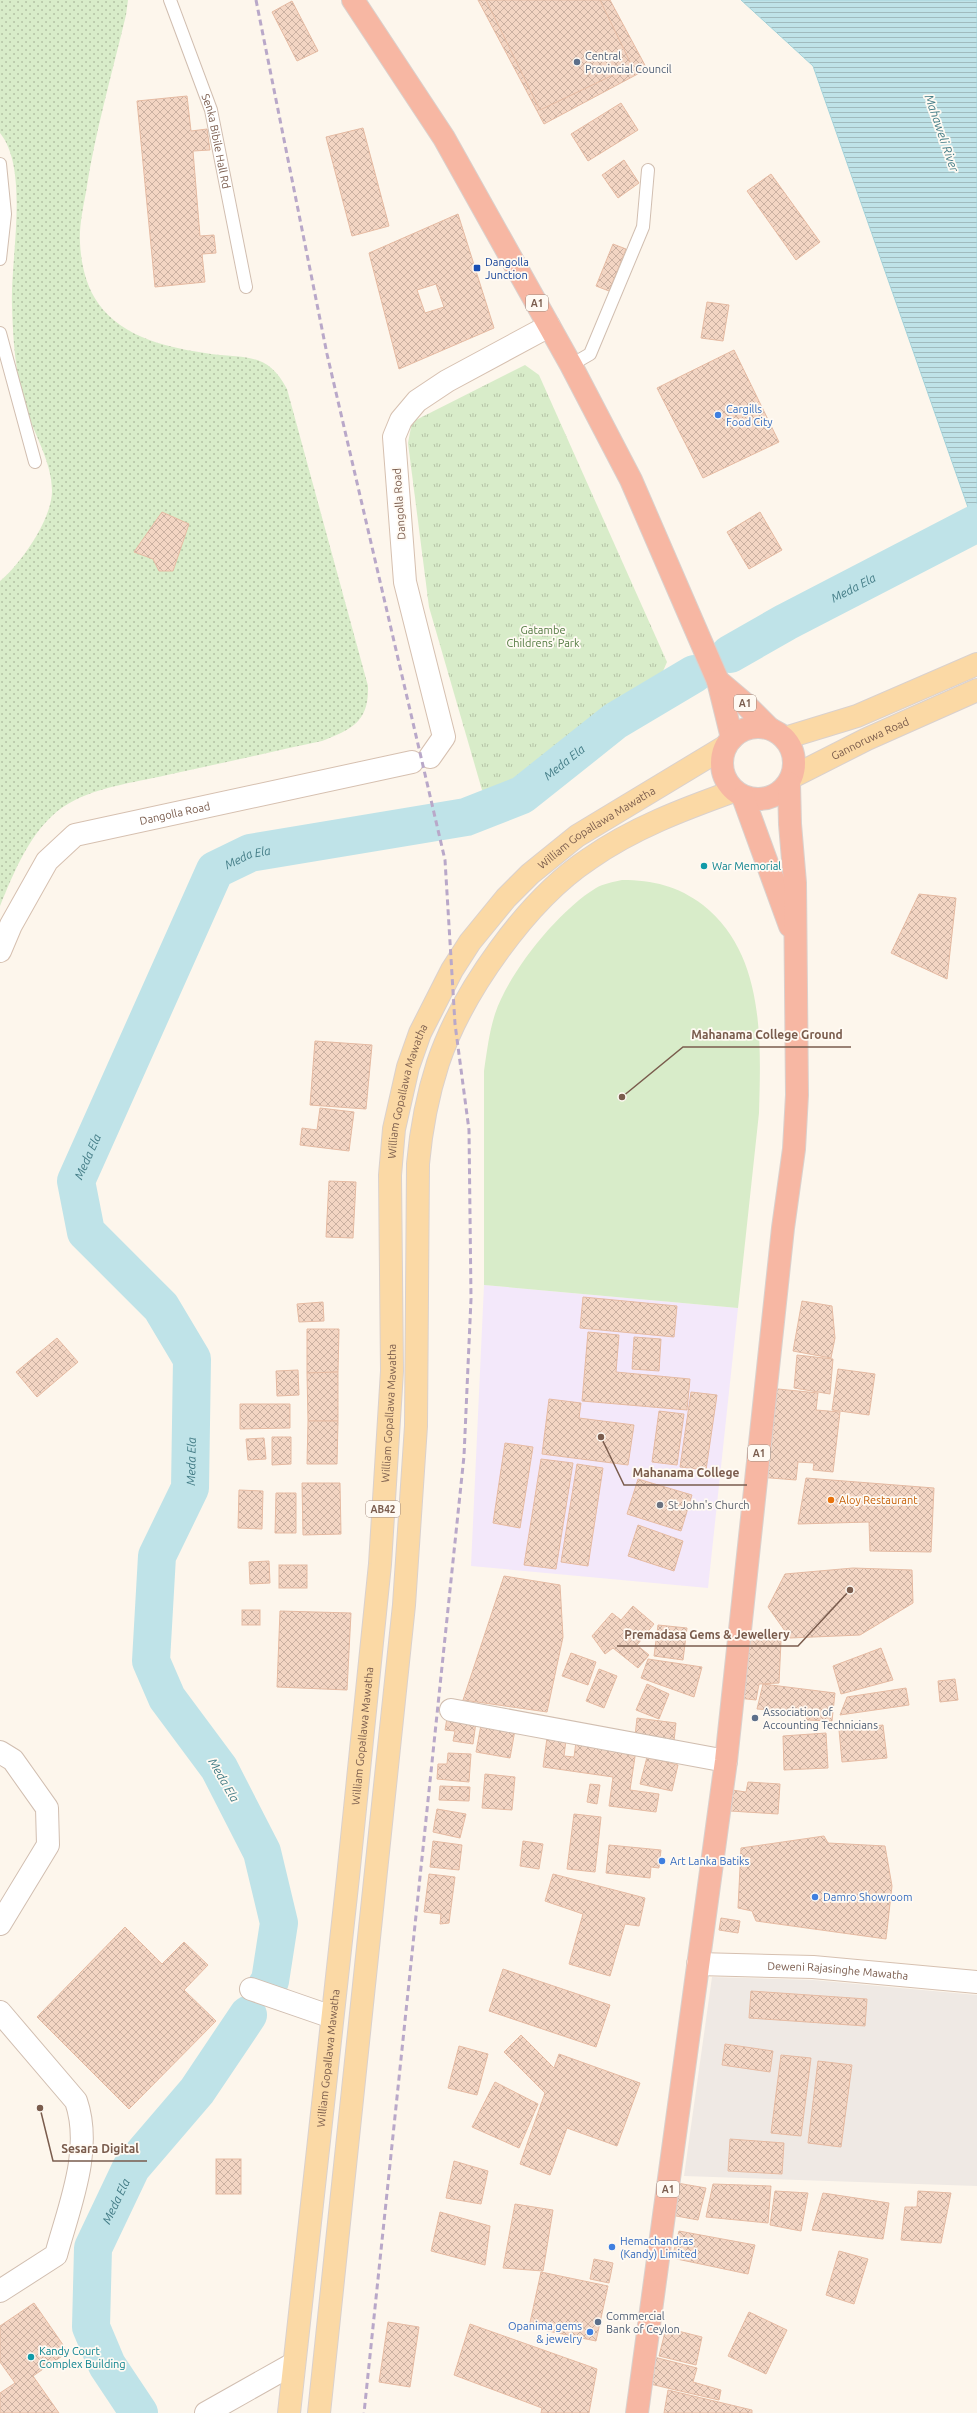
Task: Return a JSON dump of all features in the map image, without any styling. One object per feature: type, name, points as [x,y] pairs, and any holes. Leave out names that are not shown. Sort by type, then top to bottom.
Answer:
[{"type":"highway","name":"A1","points":[[353,0],[444,138],[571,365],[630,480],[718,681],[729,742]]},
{"type":"highway","name":"A1","points":[[718,681],[777,733]]},
{"type":"highway","points":[[755,727],[777,733],[792,750],[795,764],[790,780],[780,792],[768,798],[756,800],[739,794],[725,778],[724,773],[722,762],[729,742],[742,731],[755,727]]},
{"type":"highway","name":"A1","points":[[637,2413],[682,2098],[698,1964],[726,1761],[783,1228],[794,1149],[797,1031],[795,883],[790,824],[790,780]]},
{"type":"highway","name":"A1","points":[[739,794],[795,940]]},
{"type":"main road","points":[[777,733],[857,716],[977,664]]},
{"type":"main road","name":"Gannoruwa Road","points":[[790,780],[867,739],[977,690]]},
{"type":"main road","name":"William Gopallawa Mawatha","points":[[289,2413],[293,2364],[332,2018],[380,1564],[392,1371],[390,1175],[394,1129],[408,1067],[420,1033],[452,970],[470,942],[506,898],[530,874],[577,836],[729,742]]},
{"type":"main road","name":"William Gopallawa Mawatha","points":[[319,2413],[404,1606],[416,1426],[418,1164],[421,1128],[428,1096],[438,1062],[456,1024],[493,958],[523,919],[556,883],[588,859],[622,838],[690,807],[739,794]]},
{"type":"street","name":"Dangolla Road","points":[[0,951],[11,925],[47,861],[75,835],[421,759],[444,737],[405,582],[394,437],[401,420],[417,401],[447,381],[549,326]]},
{"type":"street","points":[[452,1710],[726,1761]]},
{"type":"street","points":[[0,1752],[13,1760],[47,1808],[48,1845],[0,1924]]},
{"type":"street","name":"Deweni Rajasinghe Mawatha","points":[[698,1964],[813,1967],[977,1982]]},
{"type":"street","points":[[251,1989],[332,2018]]},
{"type":"street","points":[[0,2012],[76,2100],[82,2118],[78,2175],[56,2255],[0,2291]]},
{"type":"street","points":[[206,2413],[293,2364]]},
{"type":"lane","name":"Senka Bibile Hall Rd","points":[[170,0],[211,110],[246,287]]},
{"type":"lane","points":[[0,164],[5,214],[0,259]]},
{"type":"lane","points":[[571,365],[590,354],[643,227],[648,170]]},
{"type":"lane","points":[[0,333],[35,462]]},
{"type":"shaded area","points":[[484,1285],[738,1308],[708,1588],[471,1566]]},
{"type":"shaded area","points":[[712,1977],[813,1980],[977,1995],[977,2186],[684,2176]]},
{"type":"green space","points":[[0,0],[128,0],[126,15],[94,147],[82,218],[80,237],[81,251],[87,282],[98,303],[108,315],[134,333],[149,340],[180,349],[211,354],[246,357],[264,363],[280,377],[287,389],[368,686],[368,698],[362,716],[357,722],[350,728],[322,741],[114,786],[75,800],[52,816],[33,839],[11,879],[0,906],[0,581],[17,564],[34,540],[47,514],[51,502],[52,491],[46,458],[28,416],[15,356],[12,318],[12,287],[16,192],[14,169],[9,149],[0,133]]},
{"type":"green space","name":"Gatambe Childrens' Park","points":[[525,365],[539,375],[667,662],[660,678],[501,794],[482,790],[429,607],[408,443],[412,422]]},
{"type":"green space","points":[[622,880],[644,881],[665,885],[694,898],[723,925],[738,948],[748,973],[755,1000],[759,1028],[760,1085],[759,1113],[738,1308],[484,1285],[484,1071],[495,1014],[511,980],[523,962],[536,944],[566,911],[596,888]]},
{"type":"water","name":"Mahaweli River","points":[[741,0],[977,0],[977,533],[813,66]]},
{"type":"building","name":"Central Provincial Council","points":[[478,0],[512,0],[539,55],[567,41],[547,0],[610,0],[647,69],[544,124]]},
{"type":"building","name":"Central Provincial Council","points":[[486,0],[600,0],[632,66],[540,110]]},
{"type":"building","points":[[292,1],[318,51],[297,61],[272,12]]},
{"type":"building","points":[[187,96],[191,131],[207,129],[210,150],[193,151],[200,236],[214,235],[216,253],[202,254],[205,282],[155,287],[137,101]]},
{"type":"building","points":[[621,103],[638,130],[588,161],[571,134]]},
{"type":"building","points":[[363,128],[389,226],[352,236],[326,137]]},
{"type":"building","points":[[624,160],[639,183],[618,198],[602,175]]},
{"type":"building","points":[[771,174],[820,242],[796,260],[747,191]]},
{"type":"building","points":[[458,214],[494,328],[399,369],[369,253]],"holes":[[[436,284],[444,307],[425,313],[417,290]]]},
{"type":"building","points":[[613,244],[626,249],[609,291],[596,286]]},
{"type":"building","points":[[707,302],[729,305],[723,341],[701,338]]},
{"type":"building","name":"Cargills Food City","points":[[734,350],[779,442],[703,478],[657,388]]},
{"type":"building","points":[[162,512],[189,524],[173,571],[159,571],[153,559],[134,552]]},
{"type":"building","points":[[760,512],[782,550],[749,569],[727,532]]},
{"type":"building","points":[[919,894],[956,898],[947,979],[891,953]]},
{"type":"building","points":[[315,1041],[372,1045],[366,1109],[310,1105]]},
{"type":"building","points":[[320,1108],[354,1112],[349,1151],[300,1145],[302,1128],[317,1130]]},
{"type":"building","points":[[329,1181],[356,1182],[353,1238],[326,1237]]},
{"type":"building","points":[[583,1297],[677,1306],[674,1337],[580,1328]]},
{"type":"building","points":[[802,1301],[832,1306],[835,1338],[831,1358],[793,1351]]},
{"type":"building","points":[[323,1302],[324,1321],[299,1322],[297,1304]]},
{"type":"building","points":[[307,1329],[339,1329],[338,1372],[307,1373]]},
{"type":"building","points":[[588,1332],[619,1335],[616,1372],[690,1379],[687,1410],[582,1401]]},
{"type":"building","points":[[634,1337],[661,1339],[659,1371],[632,1369]]},
{"type":"building","points":[[57,1338],[78,1362],[37,1397],[16,1372]]},
{"type":"building","points":[[797,1355],[833,1359],[830,1394],[794,1388]]},
{"type":"building","points":[[838,1369],[875,1374],[869,1415],[832,1410]]},
{"type":"building","points":[[298,1370],[299,1395],[277,1396],[276,1371]]},
{"type":"building","points":[[338,1372],[338,1421],[308,1421],[307,1373]]},
{"type":"building","points":[[768,1388],[818,1393],[816,1410],[840,1412],[833,1472],[813,1470],[814,1463],[798,1462],[796,1480],[758,1477]]},
{"type":"building","points":[[691,1392],[717,1395],[706,1470],[680,1467]]},
{"type":"building","points":[[549,1399],[581,1403],[579,1418],[634,1425],[628,1465],[542,1454]]},
{"type":"building","points":[[240,1404],[290,1404],[290,1428],[240,1429]]},
{"type":"building","points":[[659,1411],[684,1414],[677,1465],[652,1462]]},
{"type":"building","points":[[308,1421],[338,1421],[337,1464],[307,1464]]},
{"type":"building","points":[[272,1437],[291,1437],[291,1464],[272,1465]]},
{"type":"building","points":[[264,1438],[266,1459],[248,1460],[246,1439]]},
{"type":"building","points":[[505,1443],[533,1447],[520,1528],[493,1523]]},
{"type":"building","points":[[541,1459],[573,1463],[556,1569],[524,1565]]},
{"type":"building","points":[[577,1464],[603,1468],[588,1566],[561,1562]]},
{"type":"building","points":[[806,1478],[934,1488],[931,1552],[870,1551],[869,1522],[798,1524]]},
{"type":"building","name":"St John's Church","points":[[638,1479],[692,1495],[681,1531],[627,1514]]},
{"type":"building","points":[[302,1483],[340,1483],[341,1534],[303,1535]]},
{"type":"building","points":[[239,1490],[263,1491],[262,1529],[238,1528]]},
{"type":"building","points":[[276,1493],[296,1493],[296,1533],[275,1533]]},
{"type":"building","points":[[638,1525],[683,1541],[674,1571],[628,1556]]},
{"type":"building","points":[[269,1561],[270,1583],[250,1584],[249,1562]]},
{"type":"building","points":[[279,1565],[307,1565],[307,1588],[279,1588]]},
{"type":"building","points":[[853,1568],[912,1570],[913,1603],[860,1635],[790,1638],[768,1607],[785,1574]]},
{"type":"building","points":[[504,1576],[560,1585],[563,1637],[547,1712],[463,1700]]},
{"type":"building","points":[[633,1606],[654,1624],[637,1645],[649,1655],[638,1668],[613,1648],[605,1654],[592,1636],[612,1613],[621,1620]]},
{"type":"building","points":[[242,1610],[260,1610],[260,1625],[242,1625]]},
{"type":"building","points":[[280,1611],[351,1613],[347,1690],[277,1687]]},
{"type":"building","points":[[658,1625],[687,1628],[683,1660],[654,1656]]},
{"type":"building","points":[[743,1634],[781,1641],[779,1683],[759,1684],[756,1700],[738,1698]]},
{"type":"building","points":[[881,1648],[893,1680],[841,1694],[833,1666]]},
{"type":"building","points":[[571,1653],[596,1662],[588,1685],[562,1676]]},
{"type":"building","points":[[648,1659],[702,1667],[694,1697],[641,1678]]},
{"type":"building","points":[[599,1669],[617,1676],[604,1708],[586,1701]]},
{"type":"building","points":[[955,1679],[958,1700],[940,1702],[938,1681]]},
{"type":"building","points":[[647,1684],[669,1694],[659,1719],[636,1710]]},
{"type":"building","points":[[763,1684],[835,1693],[832,1721],[807,1720],[804,1712],[757,1709]]},
{"type":"building","points":[[906,1688],[909,1705],[840,1715],[847,1697]]},
{"type":"building","points":[[447,1718],[476,1722],[473,1744],[453,1741],[455,1731],[445,1730]]},
{"type":"building","points":[[637,1718],[676,1723],[674,1741],[635,1736]]},
{"type":"building","points":[[481,1725],[515,1730],[510,1758],[476,1752]]},
{"type":"building","points":[[883,1725],[887,1758],[842,1762],[839,1730]]},
{"type":"building","points":[[826,1733],[828,1768],[784,1770],[783,1736]]},
{"type":"building","points":[[547,1738],[566,1740],[564,1756],[574,1757],[576,1742],[636,1750],[630,1790],[659,1794],[656,1812],[609,1806],[613,1777],[543,1767]]},
{"type":"building","points":[[448,1753],[471,1754],[469,1782],[437,1779],[438,1764],[447,1764]]},
{"type":"building","points":[[647,1757],[678,1765],[672,1791],[640,1784]]},
{"type":"building","points":[[485,1774],[515,1777],[512,1810],[482,1808]]},
{"type":"building","points":[[748,1782],[780,1784],[778,1814],[730,1811],[732,1790],[746,1792]]},
{"type":"building","points":[[590,1784],[600,1785],[597,1804],[587,1802]]},
{"type":"building","points":[[440,1786],[470,1787],[469,1801],[439,1800]]},
{"type":"building","points":[[437,1809],[466,1814],[460,1838],[433,1832]]},
{"type":"building","points":[[574,1814],[601,1817],[595,1872],[567,1869]]},
{"type":"building","name":"Damro Showroom","points":[[824,1836],[828,1843],[885,1846],[892,1886],[886,1939],[756,1921],[752,1911],[738,1908],[741,1848]]},
{"type":"building","points":[[433,1841],[462,1845],[459,1870],[430,1867]]},
{"type":"building","points":[[523,1841],[543,1844],[539,1869],[520,1866]]},
{"type":"building","points":[[609,1845],[661,1850],[659,1868],[651,1867],[650,1878],[606,1873]]},
{"type":"building","points":[[429,1874],[455,1877],[449,1923],[440,1924],[441,1914],[424,1912]]},
{"type":"building","points":[[553,1874],[645,1898],[639,1926],[625,1924],[610,1976],[569,1964],[583,1914],[545,1901]]},
{"type":"building","points":[[721,1918],[740,1921],[738,1933],[719,1930]]},
{"type":"building","points":[[125,1927],[162,1964],[184,1942],[208,1965],[184,1990],[216,2021],[129,2109],[37,2017]]},
{"type":"building","points":[[503,1969],[610,2005],[596,2047],[489,2011]]},
{"type":"building","points":[[751,1991],[867,1999],[865,2026],[749,2018]]},
{"type":"building","points":[[521,2035],[554,2068],[559,2054],[640,2083],[617,2146],[567,2128],[550,2175],[520,2164],[545,2093],[504,2052]]},
{"type":"building","points":[[725,2044],[773,2051],[770,2072],[722,2065]]},
{"type":"building","points":[[459,2046],[488,2054],[477,2095],[448,2088]]},
{"type":"building","points":[[781,2055],[811,2058],[801,2136],[771,2133]]},
{"type":"building","points":[[818,2061],[852,2065],[841,2147],[808,2143]]},
{"type":"building","points":[[495,2082],[538,2104],[519,2148],[472,2127]]},
{"type":"building","points":[[730,2139],[784,2143],[782,2174],[728,2171]]},
{"type":"building","points":[[216,2159],[241,2159],[241,2194],[216,2194]]},
{"type":"building","points":[[454,2161],[488,2171],[481,2204],[446,2198]]},
{"type":"building","points":[[677,2183],[706,2188],[698,2220],[671,2215]]},
{"type":"building","points":[[713,2184],[771,2186],[768,2223],[706,2217]]},
{"type":"building","points":[[775,2191],[808,2193],[801,2231],[770,2225]]},
{"type":"building","points":[[918,2191],[951,2193],[941,2243],[901,2240],[905,2207],[917,2207]]},
{"type":"building","points":[[823,2193],[889,2203],[883,2239],[812,2230]]},
{"type":"building","points":[[515,2204],[553,2210],[543,2271],[503,2268]]},
{"type":"building","points":[[440,2212],[490,2226],[485,2265],[431,2251]]},
{"type":"building","points":[[679,2231],[755,2245],[748,2274],[672,2258]]},
{"type":"building","points":[[839,2251],[868,2259],[854,2304],[826,2295]]},
{"type":"building","points":[[594,2259],[613,2263],[609,2283],[590,2279]]},
{"type":"building","points":[[541,2272],[608,2286],[596,2341],[529,2327]]},
{"type":"building","name":"Kandy Court Complex Building","points":[[34,2303],[68,2352],[33,2376],[59,2413],[0,2413],[0,2393],[15,2383],[0,2362],[0,2326]]},
{"type":"building","points":[[749,2312],[787,2330],[766,2374],[728,2356]]},
{"type":"building","points":[[388,2322],[419,2327],[410,2387],[379,2382]]},
{"type":"building","points":[[470,2324],[597,2369],[589,2413],[541,2413],[542,2408],[454,2375]]},
{"type":"building","points":[[666,2328],[702,2337],[696,2365],[659,2356]]},
{"type":"building","points":[[654,2357],[697,2368],[693,2382],[721,2390],[719,2400],[650,2384]]},
{"type":"building","points":[[668,2390],[752,2410],[752,2413],[664,2413]]},
{"type":"waterway","name":"Meda Ela","points":[[730,654],[786,622],[977,523]]},
{"type":"waterway","name":"Meda Ela","points":[[267,1985],[270,1981],[279,1923],[262,1852],[219,1768],[167,1698],[151,1661],[157,1556],[190,1488],[192,1359],[161,1307],[86,1232],[76,1181],[215,870],[250,853],[466,817],[522,795],[615,721],[694,674]]},
{"type":"waterway","name":"Meda Ela","points":[[139,2413],[107,2365],[91,2327],[93,2248],[131,2168],[197,2091],[248,2015]]},
{"type":"railway","points":[[256,0],[327,354],[445,860],[455,1024],[469,1130],[471,1299],[464,1456],[364,2413]]},
{"type":"place","name":"Central Provincial Council","points":[[577,62]]},
{"type":"place","name":"Dangolla Junction","points":[[477,268]]},
{"type":"place","name":"Cargills Food City","points":[[718,415]]},
{"type":"place","name":"War Memorial","points":[[704,866]]},
{"type":"place","name":"Mahanama College Ground","points":[[622,1097]]},
{"type":"place","name":"Mahanama College","points":[[601,1437]]},
{"type":"place","name":"Aloy Restaurant","points":[[831,1500]]},
{"type":"place","name":"St John's Church","points":[[660,1505]]},
{"type":"place","name":"Premadasa Gems & Jewellery","points":[[850,1590]]},
{"type":"place","name":"Association of Accounting Technicians","points":[[755,1718]]},
{"type":"place","name":"Art Lanka Batiks","points":[[662,1861]]},
{"type":"place","name":"Damro Showroom","points":[[815,1897]]},
{"type":"place","name":"Sesara Digital","points":[[40,2108]]},
{"type":"place","name":"Hemachandras (Kandy) Limited","points":[[612,2247]]},
{"type":"place","name":"Commercial Bank of Ceylon","points":[[598,2322]]},
{"type":"place","name":"Opanima gems & jewelry","points":[[590,2332]]},
{"type":"place","name":"Kandy Court Complex Building","points":[[31,2357]]}]
